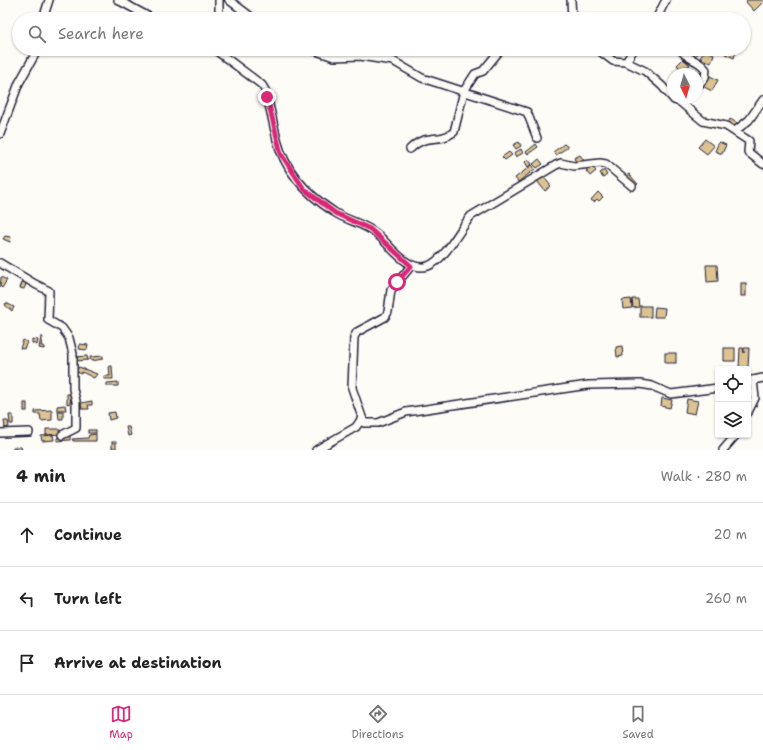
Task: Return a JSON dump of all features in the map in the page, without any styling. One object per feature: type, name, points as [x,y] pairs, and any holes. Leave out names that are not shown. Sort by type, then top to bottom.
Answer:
[{"type":"street","points":[[45,12],[49,0]]},
{"type":"street","points":[[118,0],[140,12]]},
{"type":"street","points":[[219,0],[219,12]]},
{"type":"street","points":[[229,0],[245,12]]},
{"type":"street","points":[[571,0],[572,12]]},
{"type":"street","points":[[660,12],[666,0]]},
{"type":"street","points":[[0,134],[19,83],[34,56]]},
{"type":"street","points":[[224,56],[262,85],[265,90],[281,154],[304,189],[335,213],[370,229],[411,266],[427,267],[432,264],[454,242],[464,224],[471,216],[561,163],[574,166],[600,163],[606,164],[632,186]]},
{"type":"street","points":[[331,56],[360,56],[393,61],[422,78],[527,112],[538,138]]},
{"type":"street","points":[[410,149],[418,141],[425,138],[445,138],[454,132],[464,91],[475,74],[483,71],[495,56]]},
{"type":"street","points":[[607,56],[614,61],[626,62],[645,71],[667,92]]},
{"type":"street","points":[[626,62],[630,56]]},
{"type":"street","points":[[684,56],[702,64],[706,70],[703,80]]},
{"type":"street","points":[[735,131],[754,115],[763,100]]},
{"type":"street","points":[[685,104],[703,121],[726,126],[749,141],[748,152],[763,164]]},
{"type":"street","points":[[0,263],[35,284],[50,290],[48,320],[62,328],[69,338],[73,354],[76,428],[62,435]]},
{"type":"street","points":[[411,266],[391,290],[386,317],[357,332],[354,337],[352,388],[364,423],[370,424],[406,412],[588,385],[640,384],[652,386],[671,394],[715,388]]},
{"type":"street","points":[[751,406],[755,398],[751,380],[763,378]]},
{"type":"street","points":[[316,450],[356,427],[362,418]]},
{"type":"street","points":[[0,433],[29,432]]},
{"type":"street","points":[[723,450],[733,438]]},
{"type":"building","points":[[747,0],[763,0],[763,2],[754,11],[746,2]]},
{"type":"building","points":[[701,56],[713,56],[711,63],[700,58]]},
{"type":"building","points":[[683,59],[690,65],[686,68],[680,68],[677,65]]},
{"type":"building","points":[[708,75],[718,80],[712,91],[703,86]]},
{"type":"building","points":[[730,119],[741,125],[736,134],[725,129]]},
{"type":"building","points":[[705,139],[714,146],[707,154],[698,147]]},
{"type":"building","points":[[519,142],[521,146],[516,149],[513,145]]},
{"type":"building","points":[[719,142],[726,145],[722,154],[715,151]]},
{"type":"building","points":[[536,144],[538,147],[528,154],[526,152]]},
{"type":"building","points":[[564,144],[568,147],[556,155],[553,152]]},
{"type":"building","points":[[521,149],[523,153],[516,157],[514,153]]},
{"type":"building","points":[[509,152],[512,155],[505,160],[502,157]]},
{"type":"building","points":[[580,155],[584,160],[577,164],[574,158]]},
{"type":"building","points":[[528,159],[532,164],[528,167],[525,162]]},
{"type":"building","points":[[539,159],[543,164],[537,168],[533,164]]},
{"type":"building","points":[[532,165],[535,169],[518,182],[515,178]]},
{"type":"building","points":[[592,167],[596,171],[590,176],[586,171]]},
{"type":"building","points":[[604,170],[607,175],[603,178],[600,173]]},
{"type":"building","points":[[629,174],[638,184],[635,186],[626,176]]},
{"type":"building","points":[[543,176],[551,186],[545,191],[537,181]]},
{"type":"building","points":[[598,192],[603,197],[599,201],[597,199],[594,202],[591,200]]},
{"type":"building","points":[[5,236],[11,237],[10,242],[3,239]]},
{"type":"building","points":[[706,265],[717,265],[718,281],[707,282]]},
{"type":"building","points":[[1,277],[7,280],[2,288],[0,286]]},
{"type":"building","points":[[23,280],[27,282],[24,289],[20,288]]},
{"type":"building","points":[[741,283],[746,283],[746,296],[741,296]]},
{"type":"building","points":[[631,299],[632,308],[623,309],[622,300]]},
{"type":"building","points":[[632,299],[638,299],[639,307],[633,308]]},
{"type":"building","points":[[6,303],[14,307],[12,311],[5,305]]},
{"type":"building","points":[[640,306],[651,306],[651,317],[640,317]]},
{"type":"building","points":[[655,307],[665,308],[664,317],[654,317]]},
{"type":"building","points":[[41,337],[43,337],[41,346],[44,346],[44,349],[39,348]]},
{"type":"building","points":[[32,339],[38,340],[37,345],[32,343]]},
{"type":"building","points":[[23,340],[27,342],[24,349],[20,348]]},
{"type":"building","points":[[80,344],[88,345],[87,350],[79,349]]},
{"type":"building","points":[[622,346],[623,356],[617,357],[616,347]]},
{"type":"building","points":[[724,348],[735,348],[735,361],[724,361]]},
{"type":"building","points":[[740,348],[743,348],[744,353],[744,348],[749,348],[748,366],[739,366]]},
{"type":"building","points":[[665,353],[676,353],[676,363],[665,363]]},
{"type":"building","points":[[87,356],[88,360],[76,361],[75,357]]},
{"type":"building","points":[[103,356],[103,359],[91,361],[90,357]]},
{"type":"building","points":[[109,366],[112,366],[113,379],[104,379],[104,376],[110,376]]},
{"type":"building","points":[[79,367],[97,374],[94,378],[82,372],[81,374],[76,371]]},
{"type":"building","points":[[118,382],[118,386],[107,386],[107,383]]},
{"type":"building","points":[[67,394],[73,394],[73,404],[71,404],[71,398],[70,403],[67,404]]},
{"type":"building","points":[[662,398],[672,400],[670,408],[661,406]]},
{"type":"building","points":[[687,399],[698,401],[695,414],[685,412]]},
{"type":"building","points":[[92,401],[92,405],[88,405],[89,409],[82,409],[81,403]]},
{"type":"building","points":[[24,403],[27,403],[27,411],[24,411]]},
{"type":"building","points":[[65,405],[66,410],[57,410],[57,406]]},
{"type":"building","points":[[52,410],[52,420],[41,421],[40,414],[35,414],[35,411]]},
{"type":"building","points":[[58,411],[63,411],[63,419],[59,419]]},
{"type":"building","points":[[115,412],[116,418],[109,420],[108,413]]},
{"type":"building","points":[[9,415],[13,415],[13,424],[10,424]]},
{"type":"building","points":[[4,421],[8,421],[9,427],[5,428]]},
{"type":"building","points":[[126,427],[129,427],[131,435],[128,436]]},
{"type":"building","points":[[46,429],[59,429],[60,434],[46,435]]},
{"type":"building","points":[[88,430],[96,430],[96,433],[88,433]]},
{"type":"building","points":[[96,434],[96,441],[73,441],[72,439],[88,438],[89,435]]},
{"type":"building","points":[[53,435],[54,440],[42,441],[41,436]]},
{"type":"building","points":[[65,435],[70,435],[70,440],[57,441],[57,438],[65,437]]},
{"type":"building","points":[[112,442],[116,442],[116,448],[112,448]]},
{"type":"building","points":[[13,447],[21,447],[22,450],[13,450]]},
{"type":"route","points":[[267,97],[281,154],[304,189],[335,213],[362,224],[377,234],[411,266],[397,282]]}]
